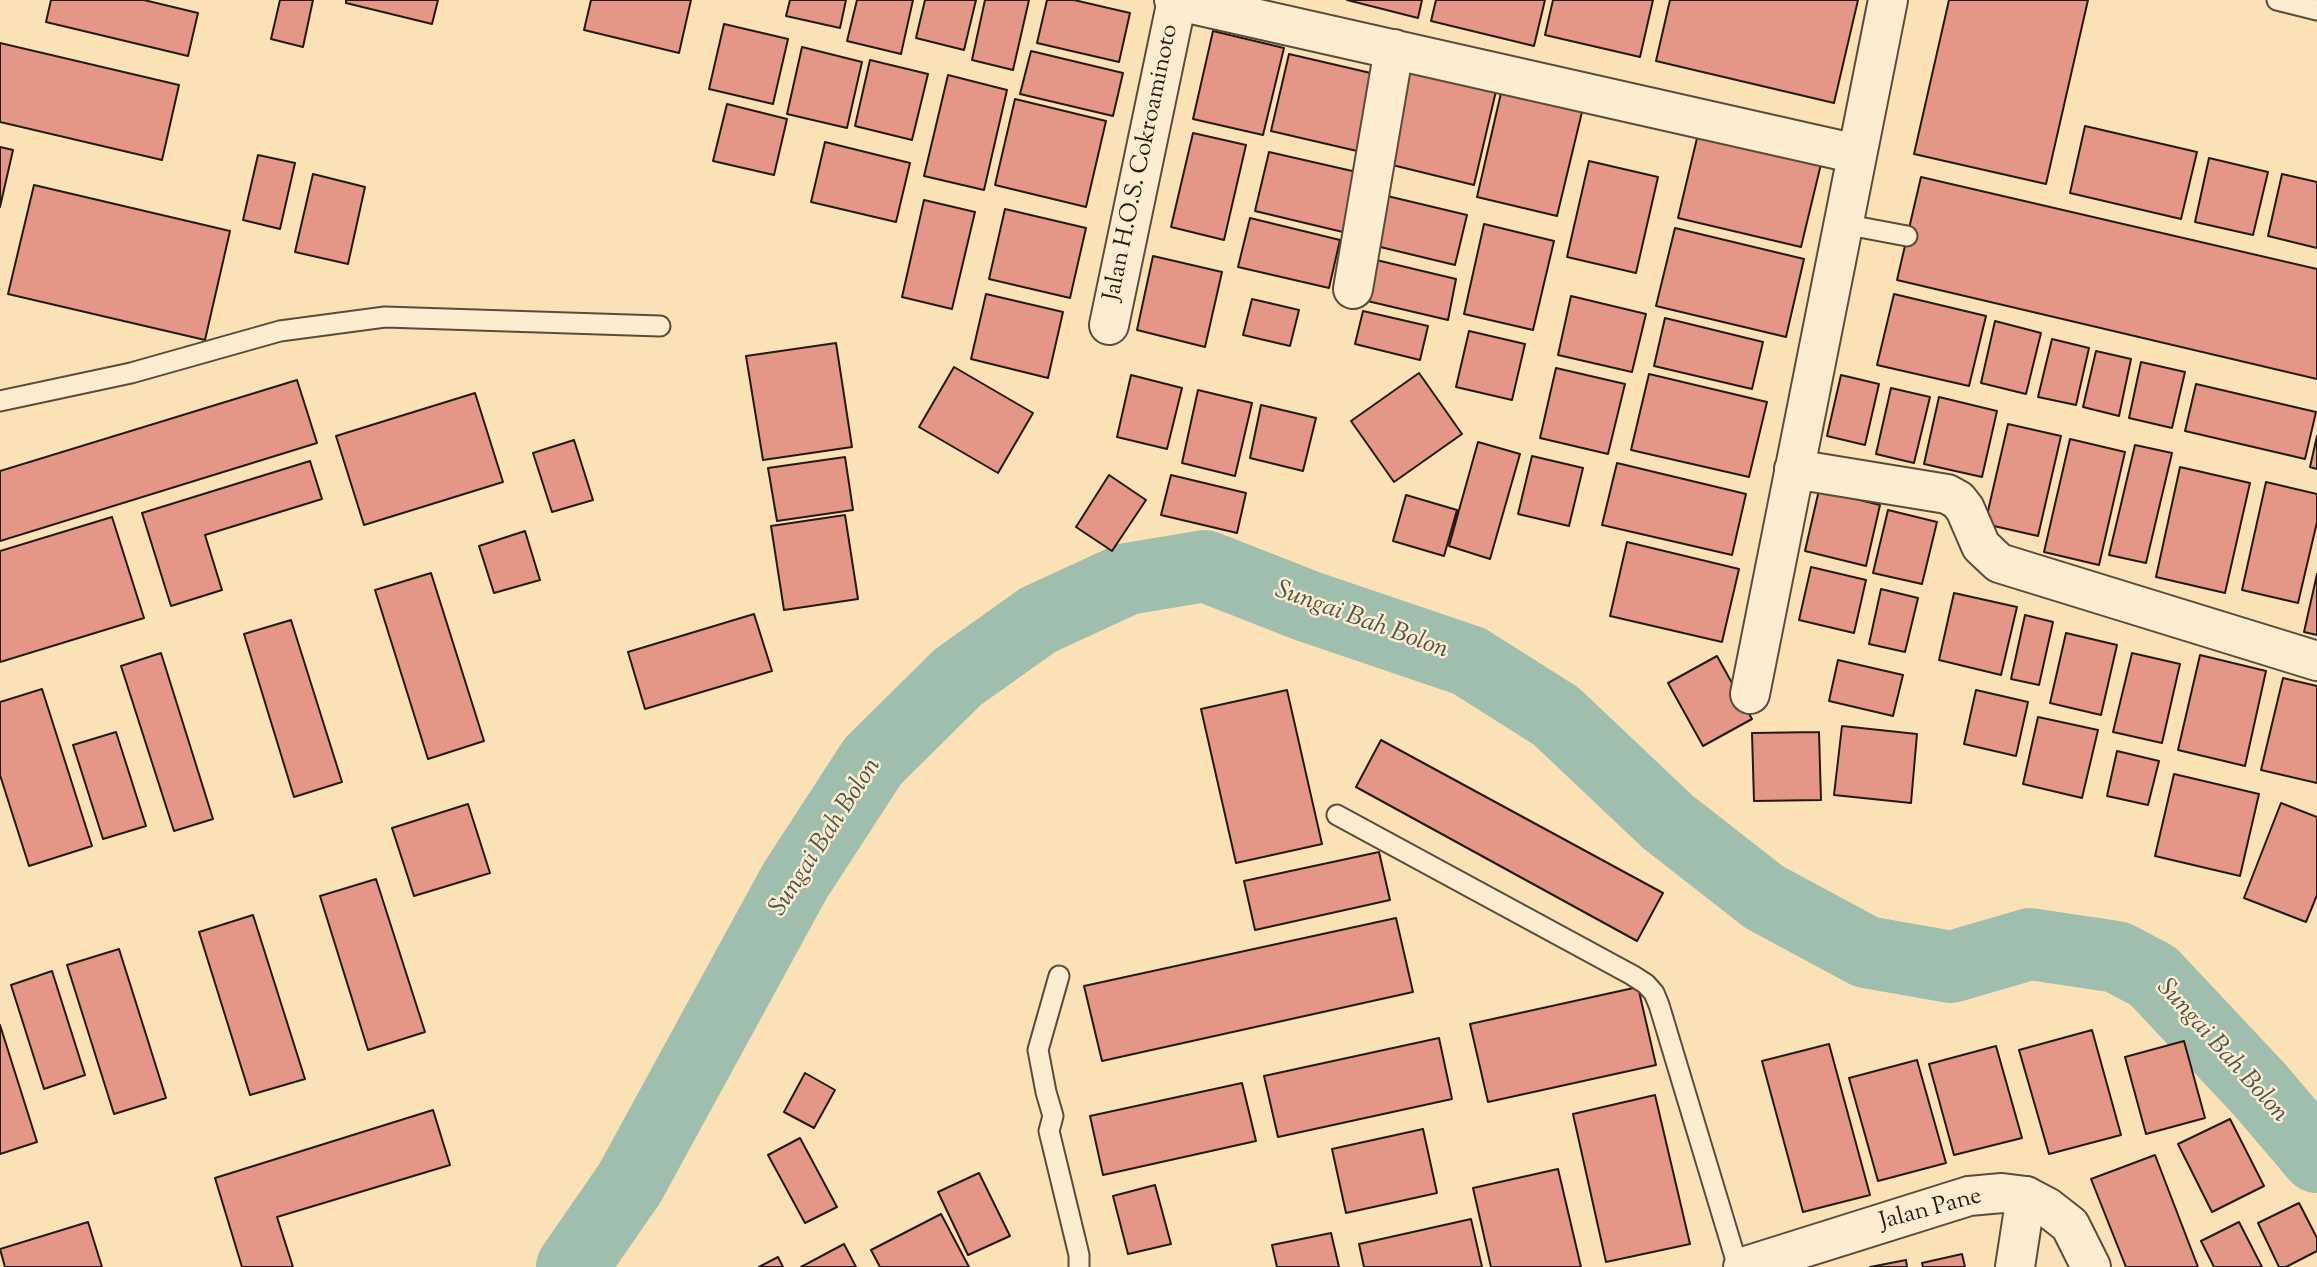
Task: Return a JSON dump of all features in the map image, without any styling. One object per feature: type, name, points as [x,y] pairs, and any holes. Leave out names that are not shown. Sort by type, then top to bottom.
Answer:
[{"type":"street","points":[[1176,0],[1857,154]]},
{"type":"street","name":"Jalan H.O.S. Cokroaminoto","points":[[1109,326],[1176,0]]},
{"type":"street","points":[[1750,694],[1888,0]]},
{"type":"street","points":[[1353,289],[1394,49]]},
{"type":"street","points":[[1794,469],[1947,494],[1958,500],[1965,509],[1981,546],[1999,563],[2317,660]]},
{"type":"street","name":"Jalan Pane","points":[[1740,1267],[1969,1196],[2002,1193],[2026,1196],[2047,1207],[2070,1225],[2091,1267]]},
{"type":"street","points":[[2015,1267],[2026,1196]]},
{"type":"lane","points":[[2277,0],[2317,10]]},
{"type":"lane","points":[[1843,224],[1907,236]]},
{"type":"lane","points":[[0,401],[131,373],[280,331],[385,317],[660,326]]},
{"type":"lane","points":[[1337,815],[1646,984],[1659,1005],[1740,1267]]},
{"type":"lane","points":[[1059,976],[1038,1050],[1053,1116],[1049,1130],[1079,1255],[1079,1267]]},
{"type":"building","points":[[51,0],[144,0],[198,13],[188,56],[46,22]]},
{"type":"building","points":[[280,0],[313,0],[303,47],[271,39]]},
{"type":"building","points":[[346,0],[438,0],[432,24],[346,3]]},
{"type":"building","points":[[591,0],[691,0],[679,53],[584,30]]},
{"type":"building","points":[[790,0],[846,0],[840,28],[786,16]]},
{"type":"building","points":[[857,0],[913,0],[901,54],[847,41]]},
{"type":"building","points":[[925,0],[976,0],[964,50],[916,38]]},
{"type":"building","points":[[985,0],[1029,0],[1013,70],[972,60]]},
{"type":"building","points":[[1047,0],[1074,0],[1130,13],[1119,62],[1037,43]]},
{"type":"building","points":[[1347,0],[1422,0],[1418,18]]},
{"type":"building","points":[[1436,0],[1545,0],[1534,46],[1431,21]]},
{"type":"building","points":[[1553,0],[1653,0],[1640,57],[1545,35]]},
{"type":"building","points":[[1670,0],[1858,0],[1834,103],[1656,61]]},
{"type":"building","points":[[1949,0],[2088,0],[2046,184],[1914,154]]},
{"type":"building","points":[[724,24],[788,39],[773,104],[709,89]]},
{"type":"building","points":[[1213,31],[1284,48],[1263,135],[1193,119]]},
{"type":"building","points":[[0,43],[179,85],[162,160],[0,122]]},
{"type":"building","points":[[802,47],[862,62],[847,128],[787,114]]},
{"type":"building","points":[[1031,51],[1123,73],[1113,116],[1020,94]]},
{"type":"building","points":[[1289,54],[1375,74],[1357,151],[1271,131]]},
{"type":"building","points":[[870,60],[928,74],[912,140],[855,126]]},
{"type":"building","points":[[1401,69],[1496,91],[1474,185],[1380,162]]},
{"type":"building","points":[[948,75],[1007,90],[984,190],[924,176]]},
{"type":"building","points":[[1501,93],[1582,112],[1557,216],[1477,197]]},
{"type":"building","points":[[1015,99],[1106,121],[1086,207],[995,185]]},
{"type":"building","points":[[727,104],[787,119],[774,175],[713,161]]},
{"type":"building","points":[[2085,126],[2197,152],[2181,219],[2070,193]]},
{"type":"building","points":[[1193,133],[1246,145],[1224,240],[1171,227]]},
{"type":"building","points":[[1698,134],[1821,164],[1801,247],[1678,218]]},
{"type":"building","points":[[825,142],[910,163],[896,222],[811,202]]},
{"type":"building","points":[[0,147],[13,150],[0,207]]},
{"type":"building","points":[[1269,152],[1361,173],[1347,233],[1255,211]]},
{"type":"building","points":[[258,155],[295,163],[280,229],[243,220]]},
{"type":"building","points":[[2209,158],[2268,172],[2253,235],[2195,222]]},
{"type":"building","points":[[1589,161],[1658,177],[1636,273],[1567,257]]},
{"type":"building","points":[[313,174],[365,187],[348,264],[295,252]]},
{"type":"building","points":[[2282,174],[2317,182],[2317,248],[2268,236]]},
{"type":"building","points":[[1921,177],[2317,269],[2317,379],[1897,280]]},
{"type":"building","points":[[34,185],[230,231],[205,340],[8,294]]},
{"type":"building","points":[[1383,195],[1467,215],[1455,265],[1372,245]]},
{"type":"building","points":[[924,200],[975,212],[952,309],[902,297]]},
{"type":"building","points":[[1005,209],[1086,228],[1070,298],[989,279]]},
{"type":"building","points":[[1250,218],[1340,240],[1329,288],[1238,267]]},
{"type":"building","points":[[1484,224],[1554,241],[1533,330],[1464,314]]},
{"type":"building","points":[[1675,228],[1804,259],[1786,337],[1656,306]]},
{"type":"building","points":[[1153,256],[1222,272],[1205,347],[1137,330]]},
{"type":"building","points":[[1372,259],[1456,279],[1448,320],[1363,300]]},
{"type":"building","points":[[986,294],[1063,312],[1048,378],[971,359]]},
{"type":"building","points":[[1894,294],[1986,316],[1969,386],[1877,365]]},
{"type":"building","points":[[1571,296],[1646,314],[1632,372],[1558,355]]},
{"type":"building","points":[[1252,299],[1299,310],[1290,346],[1243,335]]},
{"type":"building","points":[[1363,311],[1428,326],[1420,360],[1355,344]]},
{"type":"building","points":[[1665,318],[1763,342],[1752,389],[1654,366]]},
{"type":"building","points":[[1995,321],[2041,333],[2026,394],[1981,383]]},
{"type":"building","points":[[1469,331],[1525,344],[1512,400],[1456,387]]},
{"type":"building","points":[[2052,339],[2089,348],[2076,405],[2038,397]]},
{"type":"building","points":[[836,343],[852,447],[763,460],[746,356]]},
{"type":"building","points":[[2096,351],[2131,359],[2119,416],[2083,407]]},
{"type":"building","points":[[2141,362],[2185,372],[2172,428],[2129,418]]},
{"type":"building","points":[[954,367],[1033,413],[998,473],[919,427]]},
{"type":"building","points":[[1556,368],[1625,384],[1608,454],[1540,438]]},
{"type":"building","points":[[1419,373],[1462,434],[1394,482],[1351,421]]},
{"type":"building","points":[[1649,374],[1767,402],[1749,477],[1631,450]]},
{"type":"building","points":[[1131,375],[1182,388],[1167,449],[1117,437]]},
{"type":"building","points":[[1841,375],[1879,384],[1865,445],[1827,436]]},
{"type":"building","points":[[297,380],[317,443],[0,541],[0,471]]},
{"type":"building","points":[[2196,384],[2316,412],[2305,459],[2185,431]]},
{"type":"building","points":[[1891,388],[1930,397],[1914,463],[1876,454]]},
{"type":"building","points":[[1198,390],[1252,403],[1235,476],[1182,463]]},
{"type":"building","points":[[475,393],[503,482],[364,525],[336,436]]},
{"type":"building","points":[[1939,397],[1997,411],[1982,477],[1924,464]]},
{"type":"building","points":[[1261,405],[1316,418],[1303,471],[1250,458]]},
{"type":"building","points":[[2008,424],[2061,436],[2038,536],[1985,524]]},
{"type":"building","points":[[2317,436],[2317,469],[2310,467]]},
{"type":"building","points":[[2070,439],[2125,452],[2099,565],[2044,552]]},
{"type":"building","points":[[574,440],[593,500],[552,512],[533,453]]},
{"type":"building","points":[[1478,442],[1520,454],[1490,559],[1449,546]]},
{"type":"building","points":[[2135,445],[2172,453],[2146,563],[2109,555]]},
{"type":"building","points":[[1532,456],[1583,468],[1569,526],[1518,514]]},
{"type":"building","points":[[845,457],[853,510],[777,521],[768,468]]},
{"type":"building","points":[[310,461],[322,499],[205,535],[222,590],[171,606],[142,513]]},
{"type":"building","points":[[1617,463],[1746,494],[1732,555],[1602,525]]},
{"type":"building","points":[[2180,467],[2250,483],[2225,593],[2156,577]]},
{"type":"building","points":[[1109,475],[1146,500],[1112,551],[1076,527]]},
{"type":"building","points":[[1171,475],[1246,493],[1237,533],[1161,515]]},
{"type":"building","points":[[2266,482],[2317,494],[2317,522],[2298,603],[2242,590]]},
{"type":"building","points":[[1819,490],[1880,505],[1866,566],[1805,551]]},
{"type":"building","points":[[1406,495],[1457,510],[1444,556],[1393,541]]},
{"type":"building","points":[[1888,510],[1937,522],[1922,584],[1873,573]]},
{"type":"building","points":[[845,515],[858,599],[784,610],[771,526]]},
{"type":"building","points":[[112,517],[144,618],[0,662],[0,551]]},
{"type":"building","points":[[525,531],[540,580],[494,593],[479,546]]},
{"type":"building","points":[[1627,542],[1739,569],[1722,642],[1610,616]]},
{"type":"building","points":[[1811,567],[1866,580],[1854,633],[1799,620]]},
{"type":"building","points":[[431,573],[484,741],[428,759],[375,590]]},
{"type":"building","points":[[2317,574],[2317,635],[2304,632]]},
{"type":"building","points":[[1881,589],[1918,598],[1905,652],[1869,644]]},
{"type":"building","points":[[1954,593],[2017,607],[2001,675],[1939,660]]},
{"type":"building","points":[[754,614],[772,671],[645,709],[628,652]]},
{"type":"building","points":[[2025,615],[2053,622],[2039,685],[2011,679]]},
{"type":"building","points":[[291,620],[342,782],[294,797],[244,634]]},
{"type":"building","points":[[2066,633],[2117,645],[2101,715],[2050,703]]},
{"type":"building","points":[[161,653],[213,819],[174,831],[121,666]]},
{"type":"building","points":[[2132,653],[2180,664],[2162,743],[2113,732]]},
{"type":"building","points":[[2200,655],[2266,671],[2245,766],[2178,750]]},
{"type":"building","points":[[1717,656],[1752,719],[1703,746],[1668,683]]},
{"type":"building","points":[[1838,660],[1903,675],[1893,716],[1829,701]]},
{"type":"building","points":[[2283,678],[2317,686],[2317,783],[2261,770]]},
{"type":"building","points":[[42,689],[92,846],[29,866],[0,775],[0,702]]},
{"type":"building","points":[[1287,690],[1322,844],[1236,863],[1201,709]]},
{"type":"building","points":[[1976,690],[2028,702],[2016,756],[1964,744]]},
{"type":"building","points":[[2038,717],[2098,730],[2082,798],[2023,784]]},
{"type":"building","points":[[1842,726],[1917,734],[1911,803],[1834,795]]},
{"type":"building","points":[[116,732],[146,826],[103,839],[73,745]]},
{"type":"building","points":[[1819,732],[1821,800],[1754,801],[1752,733]]},
{"type":"building","points":[[1381,740],[1663,893],[1637,941],[1356,787]]},
{"type":"building","points":[[2117,751],[2159,761],[2148,805],[2107,796]]},
{"type":"building","points":[[2174,774],[2259,794],[2240,876],[2155,856]]},
{"type":"building","points":[[2281,803],[2317,817],[2317,895],[2306,922],[2244,898]]},
{"type":"building","points":[[468,804],[490,873],[414,896],[392,828]]},
{"type":"building","points":[[1379,852],[1390,900],[1255,930],[1244,881]]},
{"type":"building","points":[[376,879],[425,1032],[368,1050],[320,896]]},
{"type":"building","points":[[253,915],[305,1079],[250,1095],[199,932]]},
{"type":"building","points":[[1396,918],[1413,992],[1102,1061],[1084,986]]},
{"type":"building","points":[[119,949],[166,1098],[114,1114],[67,965]]},
{"type":"building","points":[[52,971],[85,1075],[44,1089],[11,985]]},
{"type":"building","points":[[1638,987],[1656,1065],[1488,1102],[1470,1024]]},
{"type":"building","points":[[0,1025],[37,1142],[0,1154]]},
{"type":"building","points":[[2092,1030],[2121,1135],[2049,1154],[2019,1050]]},
{"type":"building","points":[[1439,1038],[1452,1099],[1278,1137],[1264,1076]]},
{"type":"building","points":[[2184,1041],[2205,1118],[2146,1134],[2125,1057]]},
{"type":"building","points":[[1829,1044],[1870,1195],[1803,1212],[1762,1061]]},
{"type":"building","points":[[1996,1046],[2022,1138],[1954,1155],[1929,1064]]},
{"type":"building","points":[[1917,1060],[1946,1163],[1878,1181],[1849,1078]]},
{"type":"building","points":[[805,1073],[835,1090],[814,1128],[784,1112]]},
{"type":"building","points":[[1242,1083],[1256,1141],[1103,1175],[1090,1116]]},
{"type":"building","points":[[1655,1095],[1690,1244],[1606,1262],[1573,1114]]},
{"type":"building","points":[[433,1110],[450,1165],[277,1217],[293,1267],[242,1267],[215,1178]]},
{"type":"building","points":[[2230,1119],[2264,1186],[2212,1212],[2178,1144]]},
{"type":"building","points":[[1423,1129],[1437,1193],[1346,1213],[1332,1149]]},
{"type":"building","points":[[800,1138],[837,1207],[805,1223],[768,1155]]},
{"type":"building","points":[[2155,1155],[2198,1267],[2126,1267],[2091,1179]]},
{"type":"building","points":[[1558,1169],[1581,1267],[1491,1267],[1473,1188]]},
{"type":"building","points":[[979,1173],[1010,1236],[968,1255],[938,1192]]},
{"type":"building","points":[[1155,1185],[1171,1244],[1128,1254],[1113,1196]]},
{"type":"building","points":[[2299,1203],[2317,1238],[2317,1251],[2286,1267],[2279,1267],[2258,1223]]},
{"type":"building","points":[[941,1214],[969,1267],[880,1267],[871,1250]]},
{"type":"building","points":[[1471,1219],[1482,1267],[1364,1267],[1359,1244]]},
{"type":"building","points":[[88,1222],[102,1267],[5,1267],[0,1249]]},
{"type":"building","points":[[2239,1222],[2262,1267],[2214,1267],[2201,1241]]},
{"type":"building","points":[[1331,1233],[1339,1267],[1277,1267],[1272,1245]]},
{"type":"building","points":[[844,1244],[856,1267],[801,1267]]},
{"type":"building","points":[[1962,1254],[1965,1267],[1923,1267],[1922,1263]]},
{"type":"building","points":[[778,1257],[783,1267],[759,1267]]},
{"type":"building","points":[[1906,1260],[1907,1267],[1870,1267]]},
{"type":"waterway","name":"Sungai Bah Bolon","points":[[572,1267],[630,1183],[795,881],[873,761],[958,677],[1038,620],[1127,579],[1205,566],[1307,606],[1469,661],[1556,716],[1668,822],[1764,897],[1866,952],[1951,967],[2030,944],[2117,957],[2153,976],[2260,1090],[2317,1157]]}]
